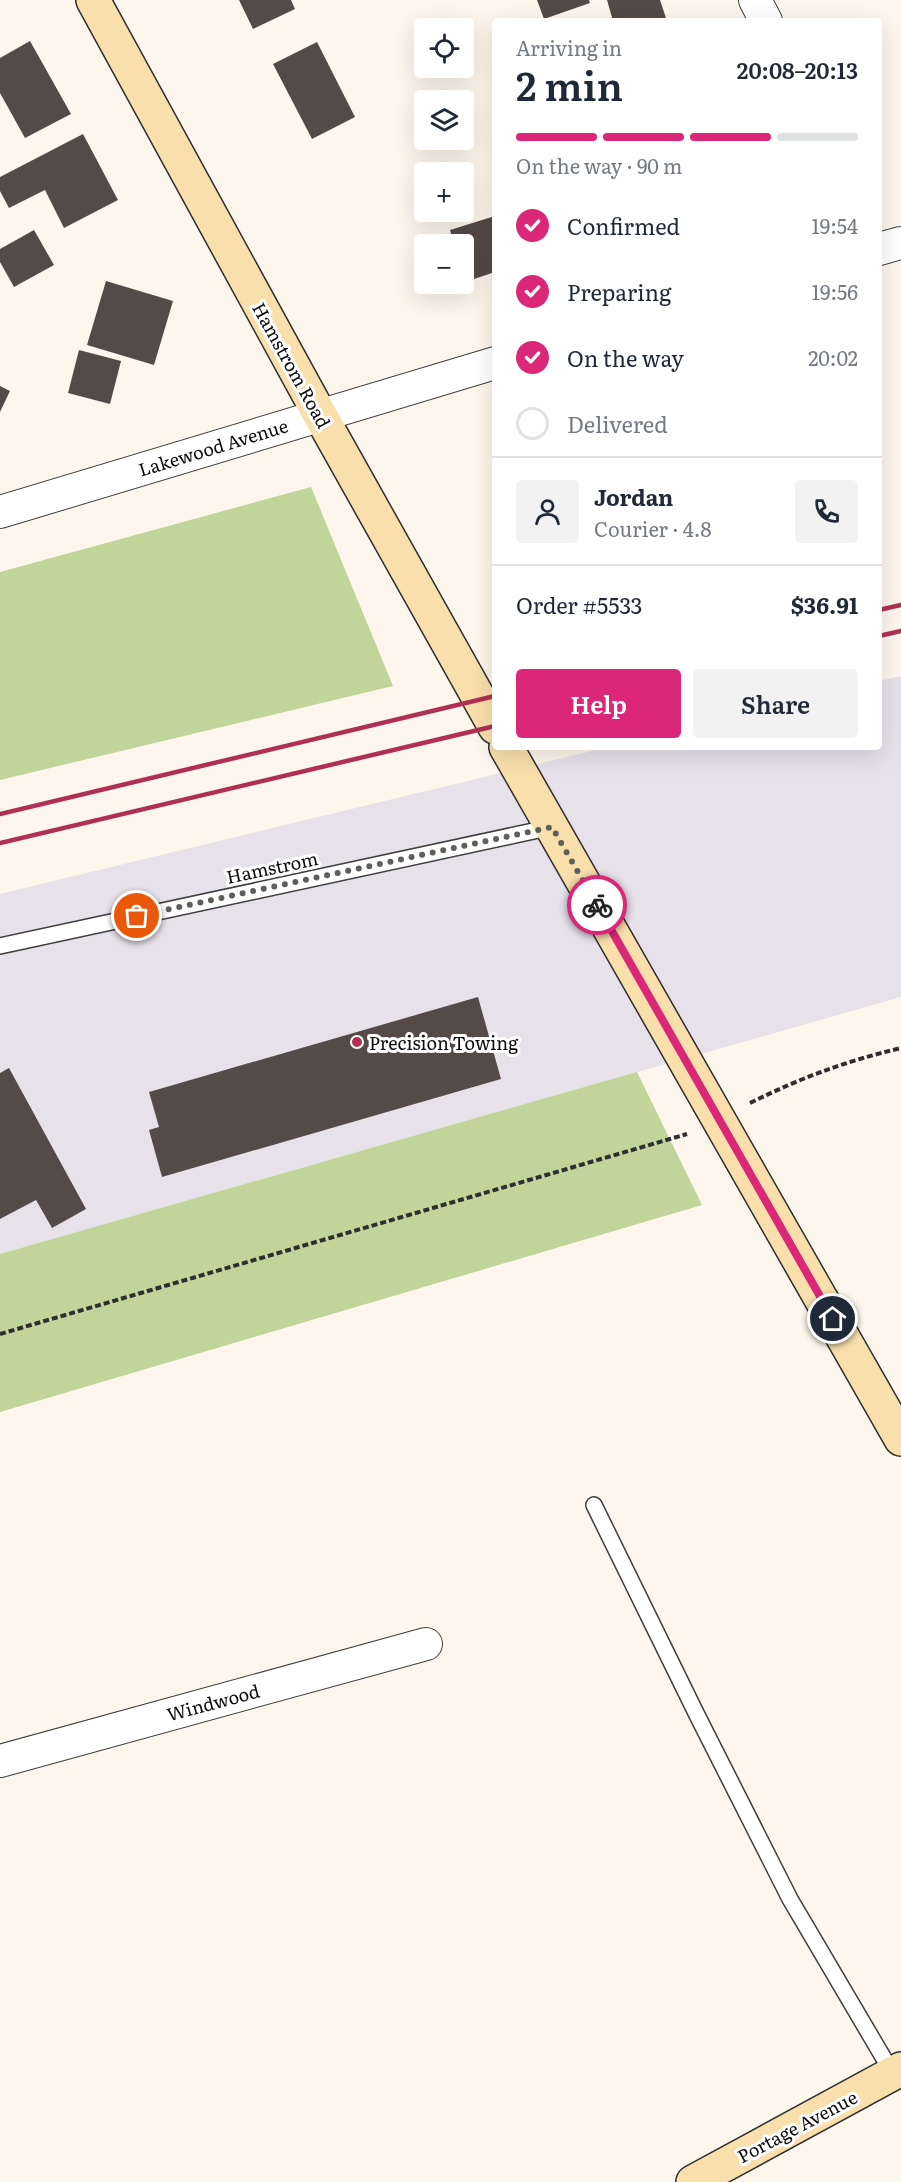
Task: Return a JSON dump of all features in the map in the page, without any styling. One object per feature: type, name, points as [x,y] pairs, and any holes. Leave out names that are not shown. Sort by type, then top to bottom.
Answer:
[{"type":"street","name":"Hamstrom Road","points":[[93,0],[320,415],[492,722]]},
{"type":"street","points":[[755,0],[764,18]]},
{"type":"street","name":"Lakewood Avenue","points":[[0,512],[492,364]]},
{"type":"street","points":[[508,750],[901,1439]]},
{"type":"street","name":"Windwood","points":[[0,1761],[426,1644]]},
{"type":"street","name":"Portage Avenue","points":[[693,2182],[897,2072]]},
{"type":"lane","name":"Hamstrom","points":[[0,946],[552,827]]},
{"type":"lane","points":[[594,1505],[790,1899],[897,2072]]},
{"type":"path","points":[[0,1334],[684,1136],[800,1078],[850,1060],[901,1048]]},
{"type":"shaded area","points":[[901,676],[901,997],[0,1254],[0,894],[596,750],[882,750],[882,680]]},
{"type":"green space","points":[[311,487],[393,686],[0,780],[0,572]]},
{"type":"green space","points":[[637,1072],[702,1205],[0,1412],[0,1254]]},
{"type":"building","points":[[239,0],[291,0],[295,9],[253,29]]},
{"type":"building","points":[[537,0],[589,0],[590,3],[544,18]]},
{"type":"building","points":[[607,0],[660,0],[666,18],[612,18]]},
{"type":"building","points":[[30,41],[71,114],[25,138],[0,93],[0,58]]},
{"type":"building","points":[[317,42],[355,117],[312,139],[273,64]]},
{"type":"building","points":[[83,134],[118,200],[64,228],[45,190],[9,208],[0,191],[0,177]]},
{"type":"building","points":[[492,217],[492,273],[474,279],[474,234],[451,234],[450,230]]},
{"type":"building","points":[[34,230],[54,265],[14,287],[0,262],[0,249]]},
{"type":"building","points":[[106,281],[173,301],[154,365],[87,345]]},
{"type":"building","points":[[79,350],[121,361],[110,404],[68,393]]},
{"type":"building","points":[[0,386],[10,391],[0,412]]},
{"type":"building","points":[[478,997],[501,1079],[162,1177],[149,1130],[159,1127],[149,1092]]},
{"type":"building","points":[[9,1068],[86,1209],[52,1228],[36,1200],[0,1219],[0,1073]]},
{"type":"railway","points":[[882,609],[901,605]]},
{"type":"railway","points":[[882,635],[901,631]]},
{"type":"railway","points":[[0,814],[492,697]]},
{"type":"railway","points":[[0,843],[492,727]]},
{"type":"way so far","points":[[137,916],[552,827],[597,905]]},
{"type":"place","name":"Precision Towing","points":[[357,1042]]},
{"type":"route","points":[[597,905],[833,1319]]}]
